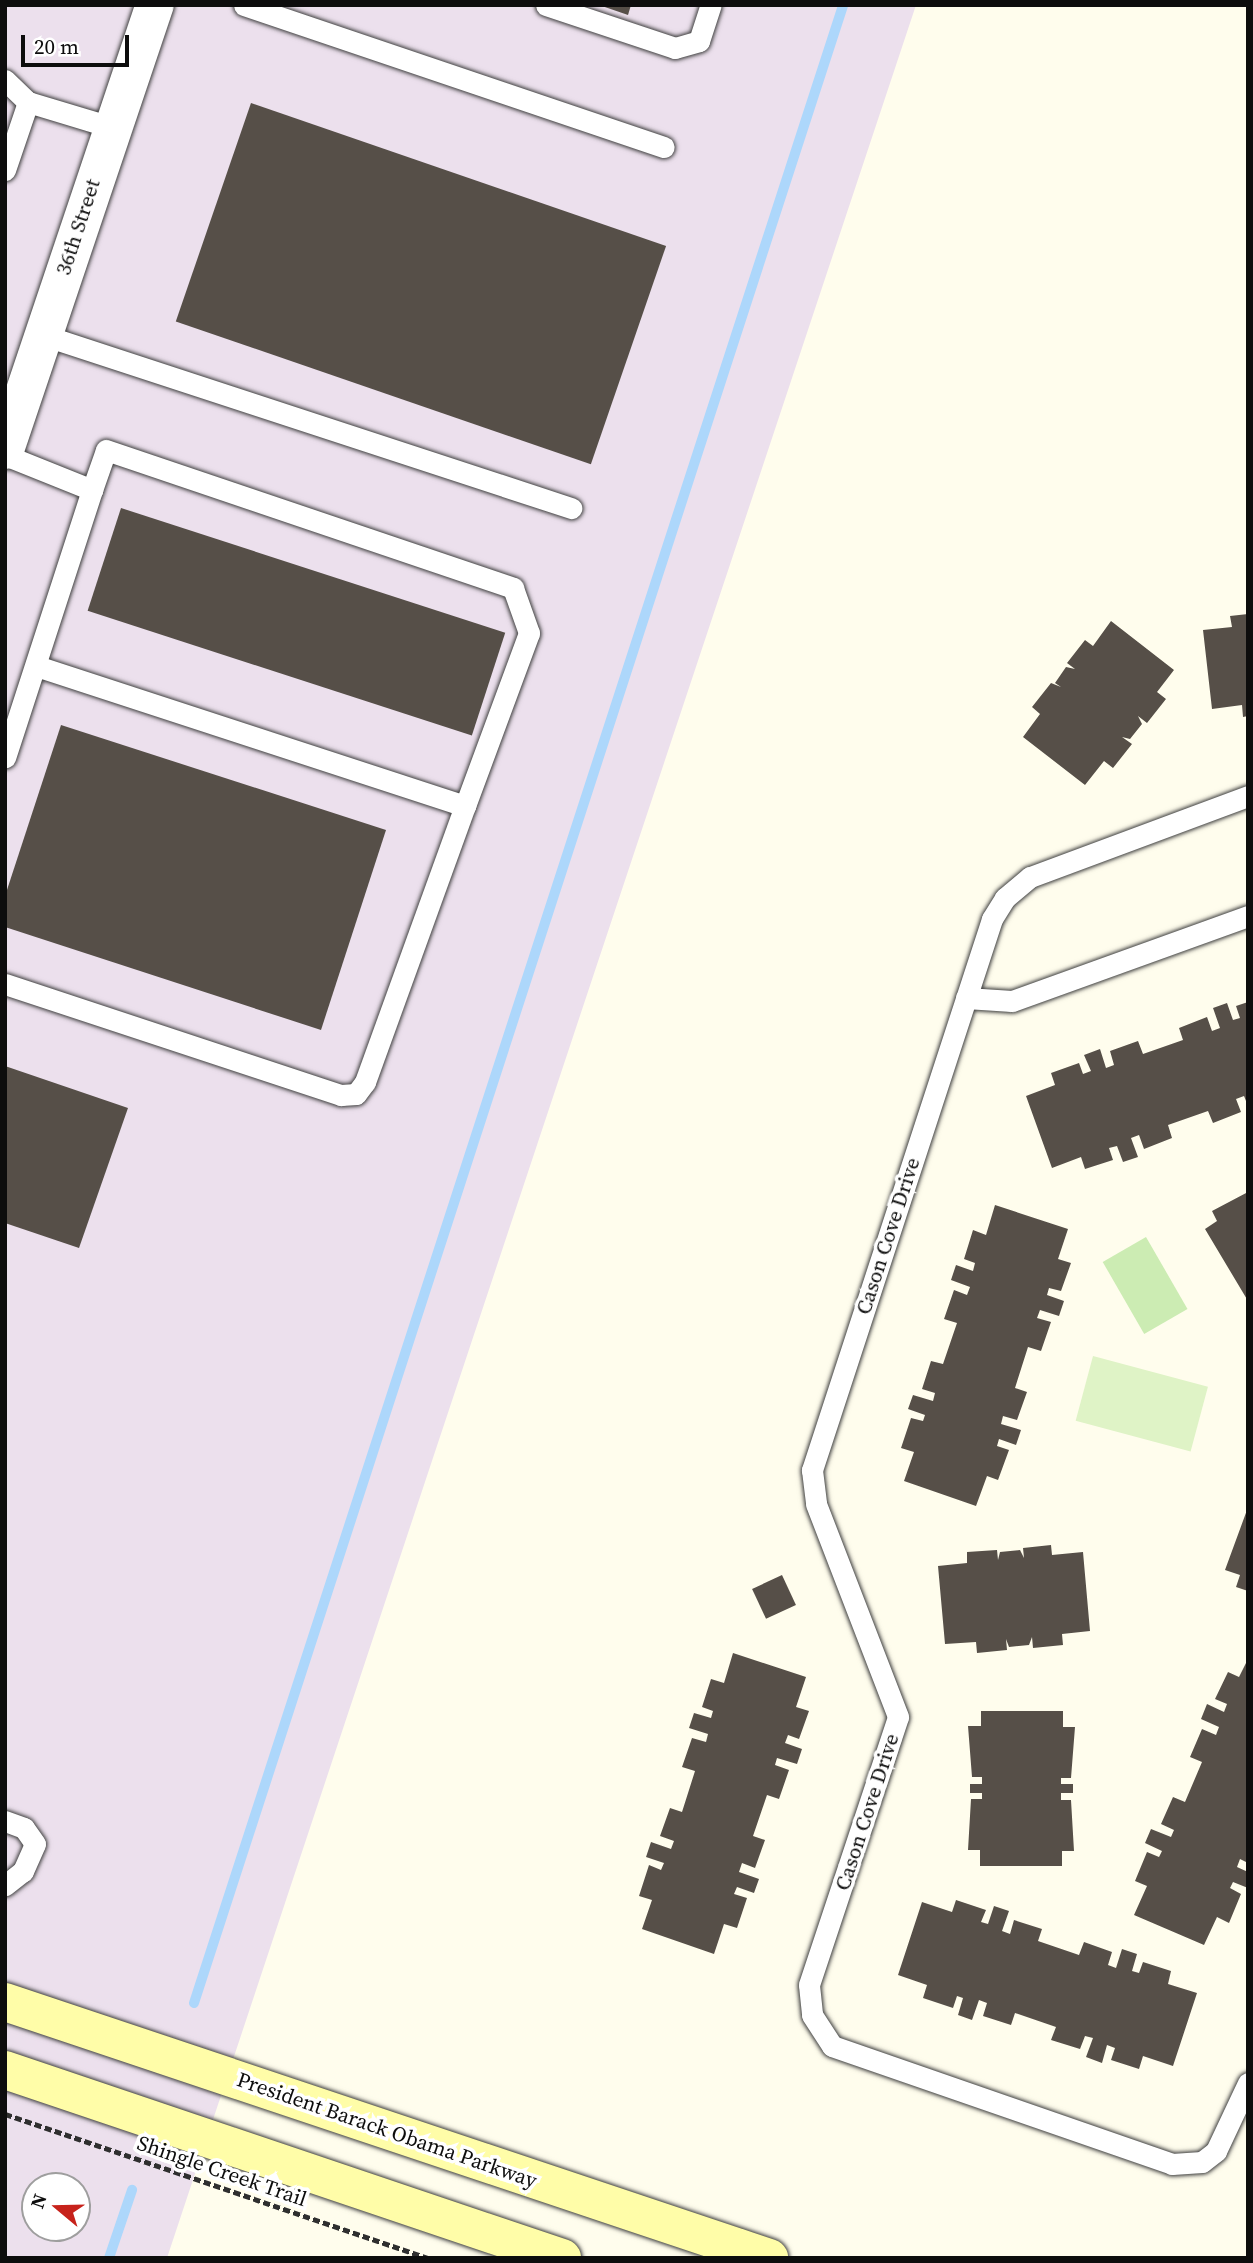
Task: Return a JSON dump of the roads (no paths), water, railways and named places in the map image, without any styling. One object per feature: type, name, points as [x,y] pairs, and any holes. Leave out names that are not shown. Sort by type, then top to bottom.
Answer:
[{"type":"street","name":"36th Street","points":[[5,450],[111,127],[155,5]]},
{"type":"street","name":"President Barack Obama Parkway","points":[[5,2002],[769,2258]]},
{"type":"street","points":[[5,2070],[562,2258]]},
{"type":"lane","points":[[244,5],[664,147]]},
{"type":"lane","points":[[546,5],[675,48],[699,41],[710,5]]},
{"type":"lane","points":[[5,80],[27,102],[111,127]]},
{"type":"lane","points":[[5,170],[27,102]]},
{"type":"lane","points":[[43,335],[571,508]]},
{"type":"lane","points":[[5,757],[106,450],[513,588],[529,633],[365,1082],[356,1094],[341,1096],[5,984]]},
{"type":"lane","points":[[5,455],[92,489]]},
{"type":"lane","points":[[37,666],[465,806]]},
{"type":"lane","name":"Cason Cove Drive","points":[[1248,796],[1051,867],[1013,889],[992,919],[812,1470],[816,1504],[898,1717],[809,1985],[812,2015],[832,2046],[1172,2164],[1202,2162],[1216,2151],[1248,2083]]},
{"type":"lane","points":[[966,998],[998,1004],[1021,999],[1248,916]]},
{"type":"lane","points":[[5,1821],[24,1828],[35,1844],[23,1871],[5,1885]]},
{"type":"waterway","points":[[194,2003],[843,5]]},
{"type":"waterway","points":[[109,2258],[132,2190]]}]
